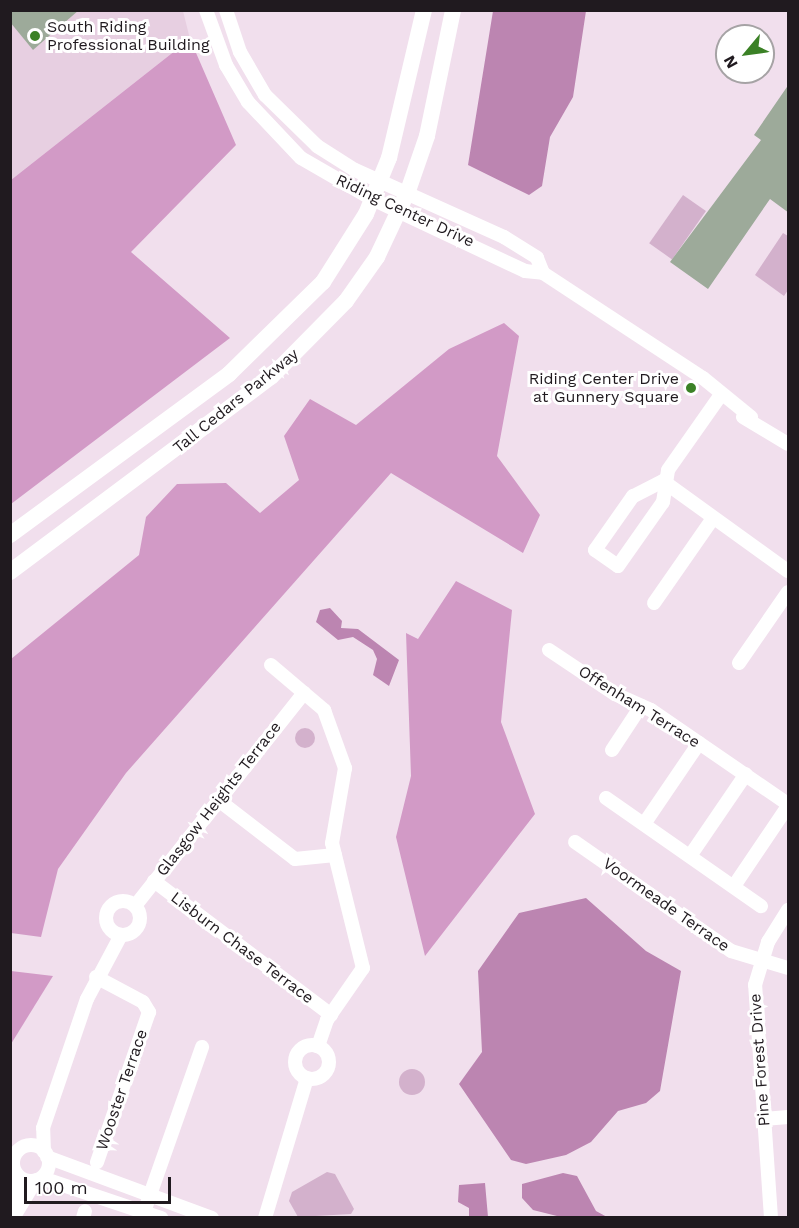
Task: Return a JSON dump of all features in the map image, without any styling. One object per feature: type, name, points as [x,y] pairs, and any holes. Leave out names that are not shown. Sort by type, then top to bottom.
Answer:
[{"type":"main road","name":"Tall Cedars Parkway","points":[[10,536],[272,336],[323,282],[372,199],[380,180],[395,139],[424,10]]},
{"type":"main road","name":"Tall Cedars Parkway","points":[[10,572],[301,350],[362,279],[400,211],[427,136],[453,10]]},
{"type":"street","name":"Riding Center Drive","points":[[206,10],[226,65],[262,120],[317,170],[372,199],[525,271],[543,273]]},
{"type":"street","name":"Riding Center Drive","points":[[226,10],[244,59],[282,114],[334,158],[408,191],[526,250],[543,273],[789,444]]},
{"type":"street","name":"Riding Center Drive","points":[[688,373],[713,385],[751,417]]},
{"type":"street","points":[[663,480],[663,502],[618,566],[595,550],[633,496],[663,480],[719,397]]},
{"type":"street","points":[[663,480],[789,571]]},
{"type":"street","points":[[654,603],[713,518]]},
{"type":"street","points":[[739,663],[789,592]]},
{"type":"street","name":"Offenham Terrace","points":[[549,650],[699,743],[789,805]]},
{"type":"street","points":[[271,665],[304,693],[327,717],[345,768],[332,827],[335,855],[363,968],[331,1015],[318,1047],[328,1066],[320,1077],[307,1078]]},
{"type":"street","name":"Glasgow Heights Terrace","points":[[135,906],[217,799],[304,693]]},
{"type":"street","points":[[612,750],[641,706]]},
{"type":"street","points":[[644,824],[699,743]]},
{"type":"street","points":[[690,856],[746,774]]},
{"type":"street","points":[[606,798],[761,906]]},
{"type":"street","points":[[217,799],[295,859],[335,855]]},
{"type":"street","points":[[734,886],[789,805]]},
{"type":"street","name":"Voormeade Terrace","points":[[575,842],[731,951],[760,962],[789,968]]},
{"type":"street","name":"Lisburn Chase Terrace","points":[[154,881],[331,1015]]},
{"type":"street","points":[[10,1211],[13,1217],[39,1179],[46,1154],[43,1128],[96,977],[121,935],[139,927],[135,906],[119,901],[108,911],[108,926],[121,935]]},
{"type":"street","name":"Pine Forest Drive","points":[[771,1218],[754,1005],[760,962],[789,910]]},
{"type":"street","name":"Wooster Terrace","points":[[96,977],[142,1002],[149,1012],[97,1162]]},
{"type":"street","points":[[144,1212],[202,1047]]},
{"type":"street","points":[[265,1218],[307,1078],[296,1059],[304,1047],[318,1047]]},
{"type":"street","points":[[764,1119],[789,1117]]},
{"type":"street","points":[[10,1206],[14,1156],[43,1128]]},
{"type":"street","points":[[24,1146],[149,1196],[212,1218]]},
{"type":"street","points":[[14,1170],[26,1181],[39,1179],[161,1218]]},
{"type":"shaded area","points":[[11,11],[183,11],[190,39],[11,180]]},
{"type":"shaded area","points":[[493,11],[586,11],[573,97],[550,137],[542,186],[529,195],[468,165]]},
{"type":"shaded area","points":[[190,39],[236,145],[131,252],[230,338],[11,504],[11,180]]},
{"type":"shaded area","points":[[683,195],[706,211],[672,259],[649,243]]},
{"type":"shaded area","points":[[783,233],[788,236],[788,290],[784,296],[755,275]]},
{"type":"shaded area","points":[[504,323],[519,336],[497,456],[540,515],[523,553],[391,473],[126,773],[58,869],[41,937],[11,933],[11,659],[139,555],[146,517],[177,484],[226,483],[260,513],[299,480],[284,436],[310,399],[356,425],[449,349]]},
{"type":"shaded area","points":[[456,581],[512,610],[501,722],[535,814],[425,956],[396,837],[411,776],[406,633],[418,639]]},
{"type":"shaded area","points":[[330,608],[342,621],[341,628],[358,629],[399,660],[389,686],[373,675],[377,659],[373,650],[353,637],[338,640],[316,622],[320,610]]},
{"type":"shaded area","points":[[301,728],[309,728],[315,734],[315,742],[309,748],[301,748],[295,742],[295,734]]},
{"type":"shaded area","points":[[586,898],[646,951],[681,971],[660,1091],[646,1103],[618,1111],[591,1142],[566,1155],[526,1164],[511,1160],[459,1084],[482,1052],[478,971],[519,913]]},
{"type":"shaded area","points":[[10,971],[53,976],[11,1044]]},
{"type":"shaded area","points":[[412,1069],[421,1073],[425,1082],[421,1091],[412,1095],[403,1091],[399,1082],[403,1073]]},
{"type":"shaded area","points":[[327,1172],[335,1174],[354,1209],[351,1214],[298,1217],[289,1201],[292,1192]]},
{"type":"shaded area","points":[[563,1173],[577,1176],[596,1211],[607,1217],[561,1217],[533,1210],[522,1198],[522,1184]]},
{"type":"shaded area","points":[[485,1183],[488,1217],[469,1217],[469,1208],[458,1202],[459,1185]]},
{"type":"building","name":"South Riding Professional Building","points":[[10,10],[79,10],[33,50],[10,22]]},
{"type":"building","points":[[789,84],[789,213],[770,199],[708,289],[670,262],[761,140],[754,135]]},
{"type":"place","name":"South Riding Professional Building","points":[[35,36]]},
{"type":"place","name":"Riding Center Drive at Gunnery Square","points":[[691,388]]}]
